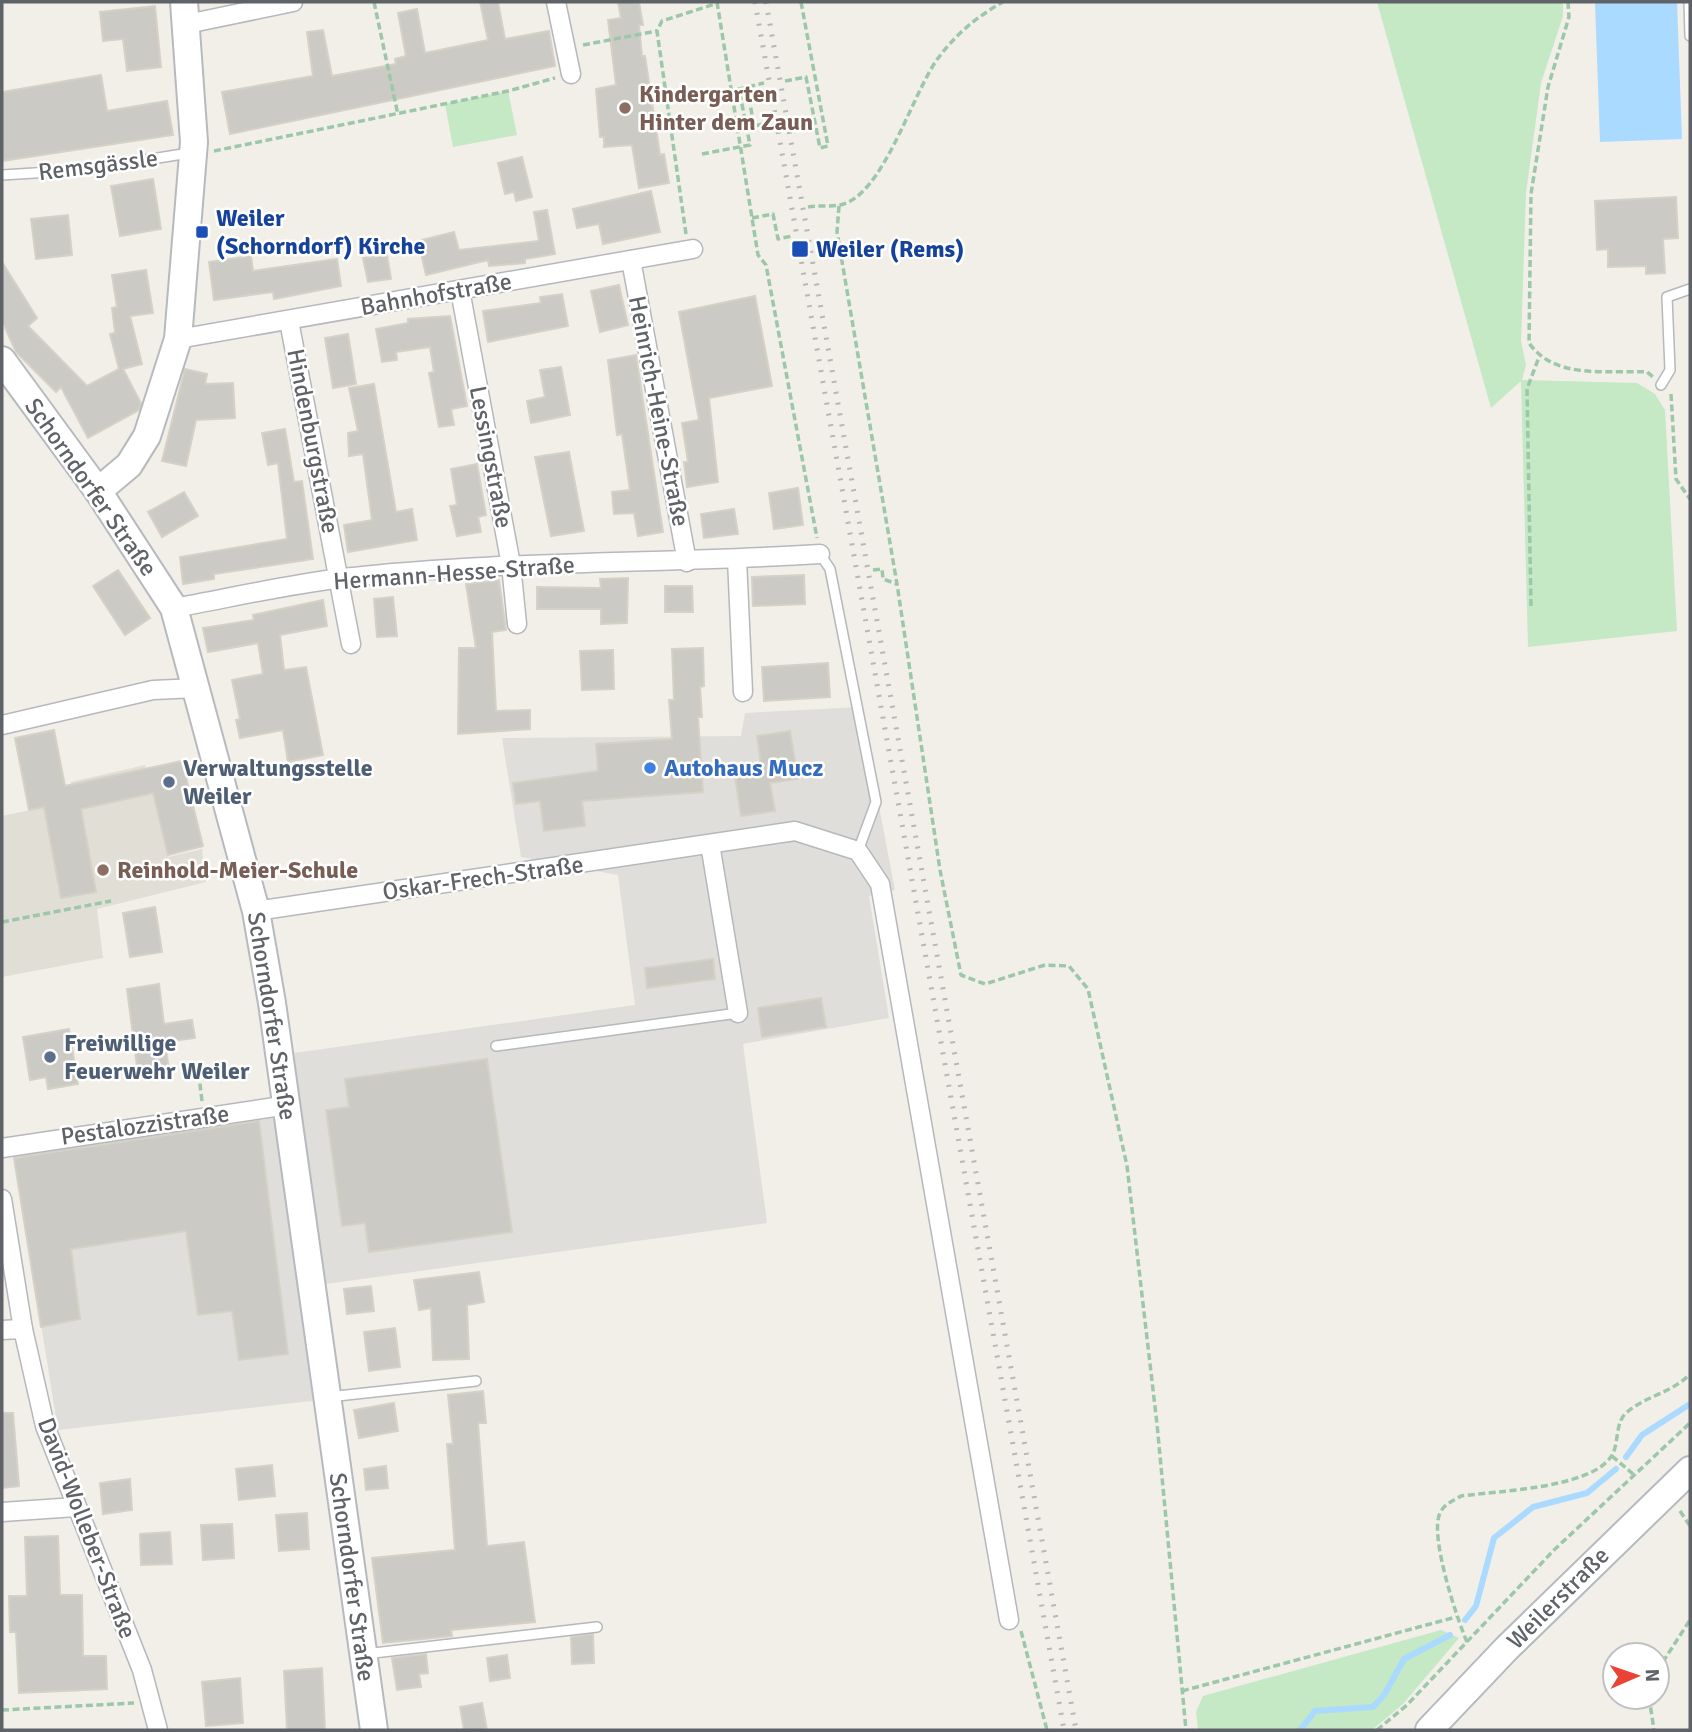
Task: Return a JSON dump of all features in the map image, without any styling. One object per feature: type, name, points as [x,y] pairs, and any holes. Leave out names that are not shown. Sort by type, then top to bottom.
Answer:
[{"type":"street","points":[[98,491],[129,465],[147,436],[178,339],[194,147],[186,13],[293,2]]},
{"type":"street","points":[[556,2],[571,74]]},
{"type":"street","name":"Bahnhofstraße","points":[[178,339],[690,249]]},
{"type":"street","name":"Heinrich-Heine-Straße","points":[[631,260],[687,562]]},
{"type":"street","name":"Lessingstraße","points":[[460,290],[511,565],[517,624]]},
{"type":"street","name":"Hindenburgstraße","points":[[289,321],[351,644]]},
{"type":"street","name":"Schorndorfer Straße","points":[[2,360],[98,491],[174,608],[197,688],[256,911],[288,1105],[374,1730]]},
{"type":"street","name":"Hermann-Hesse-Straße","points":[[174,608],[340,578],[511,565],[687,562],[820,554]]},
{"type":"street","points":[[737,559],[743,692]]},
{"type":"street","points":[[2,725],[153,690],[197,688]]},
{"type":"street","name":"Oskar-Frech-Straße","points":[[256,911],[795,831],[858,851]]},
{"type":"street","points":[[710,844],[738,1013]]},
{"type":"street","points":[[858,851],[880,884],[1014,1624]]},
{"type":"street","name":"Pestalozzistraße","points":[[2,1148],[288,1105]]},
{"type":"street","name":"David-Wolleber-Straße","points":[[2,1199],[23,1329],[45,1426],[142,1671],[158,1730]]},
{"type":"street","points":[[2,1330],[23,1329]]},
{"type":"street","name":"Weilerstraße","points":[[1429,1730],[1507,1648],[1690,1471]]},
{"type":"street","points":[[2,1512],[76,1507]]},
{"type":"lane","points":[[1689,2],[1690,36]]},
{"type":"lane","name":"Remsgässle","points":[[2,175],[83,170],[194,147]]},
{"type":"lane","points":[[1661,385],[1670,370],[1667,297],[1690,289]]},
{"type":"lane","points":[[820,554],[830,569],[876,802],[858,851]]},
{"type":"lane","points":[[496,1046],[738,1013]]},
{"type":"lane","points":[[327,1397],[476,1381]]},
{"type":"lane","points":[[363,1654],[597,1627]]},
{"type":"path","points":[[374,2],[398,115]]},
{"type":"path","points":[[785,81],[806,78],[820,148],[828,146],[801,2]]},
{"type":"path","points":[[808,207],[839,206],[859,194],[888,160],[917,91],[939,57],[974,19],[1003,2]]},
{"type":"path","points":[[1568,2],[1569,18],[1548,87],[1531,194],[1529,343],[1539,358],[1560,369],[1647,372],[1671,394],[1675,479],[1690,499]]},
{"type":"path","points":[[690,249],[657,31],[662,21],[717,3],[758,255],[766,265],[820,554]]},
{"type":"path","points":[[566,48],[657,31]]},
{"type":"path","points":[[194,147],[206,142],[205,152],[216,151],[398,115],[571,74]]},
{"type":"path","points":[[702,154],[750,145],[740,89],[764,83]]},
{"type":"path","points":[[747,87],[754,126],[771,122]]},
{"type":"path","points":[[746,180],[752,179]]},
{"type":"path","points":[[839,206],[837,232],[897,584],[940,870],[961,975],[985,984],[1045,965],[1069,966],[1088,989],[1127,1166],[1157,1424],[1186,1730]]},
{"type":"path","points":[[752,218],[773,214],[778,239],[792,236]]},
{"type":"path","points":[[1531,606],[1527,389],[1539,358]]},
{"type":"path","points":[[873,570],[882,569],[883,579],[897,584]]},
{"type":"path","points":[[2,922],[111,901]]},
{"type":"path","points":[[204,1117],[199,1076],[208,1075],[213,1068]]},
{"type":"path","points":[[1467,1642],[1456,1617],[1440,1553],[1438,1515],[1446,1504],[1461,1496],[1581,1478],[1599,1469],[1612,1457],[1620,1422],[1626,1413],[1681,1384],[1690,1374]]},
{"type":"path","points":[[1377,1730],[1407,1705],[1554,1550],[1690,1423]]},
{"type":"path","points":[[1612,1457],[1633,1474]]},
{"type":"path","points":[[1182,1691],[1456,1617]]},
{"type":"path","points":[[1671,1649],[1690,1620]]},
{"type":"path","points":[[1014,1624],[1034,1675],[1047,1730]]},
{"type":"path","points":[[2,1710],[150,1702]]},
{"type":"path","points":[[1651,1711],[1654,1730]]},
{"type":"shaded area","points":[[860,707],[895,890],[869,896],[889,1018],[743,1044],[767,1223],[326,1284],[338,1398],[58,1430],[14,1156],[301,1114],[294,1053],[635,1005],[618,875],[521,857],[502,738],[741,736],[745,713]]},
{"type":"shaded area","name":"Reinhold-Meier-Schule","points":[[145,765],[168,857],[202,849],[206,882],[97,909],[103,958],[2,977],[2,816],[74,801],[71,782]]},
{"type":"green space","points":[[1377,2],[1563,2],[1563,16],[1541,83],[1526,193],[1521,341],[1526,365],[1522,380],[1637,383],[1655,394],[1665,410],[1677,631],[1528,647],[1521,381],[1491,408]]},
{"type":"green space","points":[[508,91],[517,135],[453,147],[445,104]]},
{"type":"green space","points":[[1441,1630],[1459,1638],[1403,1704],[1372,1730],[1198,1730],[1196,1712],[1203,1696]]},
{"type":"water","points":[[1595,2],[1677,2],[1682,139],[1600,142]]},
{"type":"building","points":[[480,2],[498,2],[505,39],[549,31],[555,66],[230,134],[222,92],[313,76],[307,32],[323,30],[332,76],[396,64],[395,59],[406,56],[398,13],[417,9],[425,53],[488,40]]},
{"type":"building","points":[[618,2],[639,2],[643,25],[639,25],[642,56],[645,56],[660,155],[664,154],[669,183],[639,188],[632,145],[604,147],[604,137],[600,137],[596,89],[616,85],[608,20],[621,18]]},
{"type":"building","points":[[155,6],[161,67],[127,71],[123,39],[103,41],[100,12]]},
{"type":"building","points":[[101,75],[107,111],[167,101],[173,135],[2,161],[2,92]]},
{"type":"building","points":[[522,157],[532,197],[516,201],[514,192],[505,194],[498,163]]},
{"type":"building","points":[[153,179],[161,229],[120,236],[111,186]]},
{"type":"building","points":[[651,191],[660,232],[603,244],[599,224],[577,228],[573,209]]},
{"type":"building","points":[[1676,197],[1678,238],[1663,239],[1665,273],[1646,274],[1646,266],[1608,267],[1608,249],[1597,250],[1595,201]]},
{"type":"building","points":[[547,210],[555,254],[525,259],[525,263],[489,266],[488,260],[426,275],[418,241],[454,232],[459,250],[539,241],[534,212]]},
{"type":"building","points":[[68,215],[72,255],[36,259],[31,219]]},
{"type":"building","points":[[387,255],[391,279],[368,282],[363,258]]},
{"type":"building","points":[[251,256],[253,271],[337,259],[341,286],[274,299],[273,292],[214,300],[209,262]]},
{"type":"building","points":[[2,262],[37,318],[28,326],[87,386],[119,369],[110,334],[115,333],[112,308],[117,307],[112,275],[146,270],[153,313],[130,316],[142,364],[123,369],[141,403],[139,410],[88,438],[61,387],[56,392],[16,352],[2,321]]},
{"type":"building","points":[[619,285],[628,325],[600,332],[591,291]]},
{"type":"building","points":[[562,294],[568,326],[488,342],[483,311],[541,303],[540,297]]},
{"type":"building","points":[[755,296],[772,386],[709,398],[718,482],[687,487],[684,462],[688,462],[682,423],[699,420],[679,312]]},
{"type":"building","points":[[450,316],[467,406],[451,409],[454,425],[439,427],[429,373],[434,372],[430,347],[396,352],[397,360],[382,362],[376,329],[408,323],[408,319]]},
{"type":"building","points":[[348,334],[356,384],[333,388],[325,338]]},
{"type":"building","points":[[636,355],[663,532],[638,536],[634,513],[614,514],[612,492],[630,490],[622,434],[617,435],[608,360]]},
{"type":"building","points":[[561,367],[570,415],[531,423],[527,401],[545,397],[540,370]]},
{"type":"building","points":[[185,369],[207,374],[205,384],[233,383],[235,418],[196,420],[186,466],[162,461]]},
{"type":"building","points":[[374,384],[396,512],[412,509],[417,540],[348,552],[344,525],[372,520],[363,454],[349,456],[348,433],[358,431],[349,388]]},
{"type":"building","points":[[285,429],[294,482],[302,481],[313,559],[214,574],[214,579],[183,584],[180,557],[287,539],[278,463],[268,465],[262,433]]},
{"type":"building","points":[[569,452],[584,531],[551,536],[535,457]]},
{"type":"building","points":[[477,464],[486,515],[478,517],[481,532],[457,536],[450,506],[457,505],[451,469]]},
{"type":"building","points":[[798,488],[803,525],[774,529],[769,493]]},
{"type":"building","points":[[184,492],[198,516],[162,537],[148,512]]},
{"type":"building","points":[[734,509],[738,534],[704,538],[701,514]]},
{"type":"building","points":[[118,570],[150,618],[125,635],[93,586]]},
{"type":"building","points":[[804,575],[805,604],[753,606],[752,577]]},
{"type":"building","points":[[628,578],[627,623],[601,624],[601,609],[537,609],[537,587],[601,588],[600,579]]},
{"type":"building","points":[[499,580],[506,630],[492,632],[496,711],[530,710],[530,729],[458,734],[459,648],[476,648],[466,584]]},
{"type":"building","points":[[665,586],[692,586],[693,612],[665,612]]},
{"type":"building","points":[[393,597],[397,636],[377,637],[374,599]]},
{"type":"building","points":[[323,600],[327,626],[280,635],[284,670],[306,667],[323,755],[288,762],[283,730],[240,738],[236,720],[240,719],[232,680],[263,674],[258,643],[208,652],[203,628],[254,620],[253,615]]},
{"type":"building","points":[[703,648],[704,686],[700,687],[702,717],[698,717],[703,792],[582,801],[585,826],[544,831],[540,801],[516,804],[513,783],[598,771],[596,744],[672,739],[669,700],[674,700],[672,649]]},
{"type":"building","points":[[613,650],[614,689],[582,690],[580,651]]},
{"type":"building","points":[[828,663],[830,697],[764,701],[762,667]]},
{"type":"building","points":[[54,730],[65,786],[182,761],[203,846],[168,855],[153,793],[81,809],[96,892],[61,898],[44,807],[29,810],[15,738]]},
{"type":"building","points":[[790,731],[798,779],[770,783],[775,811],[741,816],[735,776],[762,772],[757,736]]},
{"type":"building","points":[[155,907],[162,952],[130,957],[123,913]]},
{"type":"building","points":[[713,959],[715,979],[647,988],[645,968]]},
{"type":"building","points":[[159,984],[164,1024],[192,1020],[195,1038],[165,1042],[169,1070],[138,1074],[127,989]]},
{"type":"building","points":[[821,998],[826,1027],[762,1037],[758,1008]]},
{"type":"building","name":"Freiwillige Feuerwehr Weiler","points":[[69,1029],[78,1084],[48,1089],[46,1077],[30,1080],[23,1037]]},
{"type":"building","points":[[487,1059],[512,1232],[369,1252],[365,1223],[342,1226],[326,1110],[349,1107],[345,1079]]},
{"type":"building","points":[[259,1121],[288,1354],[239,1360],[232,1311],[198,1315],[186,1231],[71,1249],[80,1319],[41,1327],[14,1158]]},
{"type":"building","points":[[479,1272],[484,1302],[467,1305],[469,1359],[433,1360],[431,1308],[419,1310],[414,1280]]},
{"type":"building","points":[[371,1286],[374,1311],[347,1314],[344,1289]]},
{"type":"building","points":[[395,1328],[400,1367],[369,1371],[364,1332]]},
{"type":"building","points":[[483,1391],[486,1423],[478,1423],[487,1546],[524,1542],[535,1622],[451,1630],[452,1636],[383,1643],[372,1558],[455,1550],[447,1444],[453,1444],[448,1395]]},
{"type":"building","points":[[394,1403],[398,1431],[359,1438],[354,1410]]},
{"type":"building","points":[[2,1413],[13,1413],[19,1486],[2,1488]]},
{"type":"building","points":[[272,1465],[275,1496],[239,1500],[236,1469]]},
{"type":"building","points":[[386,1466],[388,1488],[366,1490],[364,1469]]},
{"type":"building","points":[[130,1479],[132,1510],[103,1514],[100,1483]]},
{"type":"building","points":[[307,1513],[309,1549],[279,1551],[276,1515]]},
{"type":"building","points":[[232,1524],[234,1558],[203,1560],[201,1525]]},
{"type":"building","points":[[170,1532],[172,1564],[141,1565],[140,1534]]},
{"type":"building","points":[[58,1536],[60,1595],[82,1595],[83,1656],[106,1656],[107,1689],[19,1693],[16,1632],[10,1632],[9,1596],[27,1596],[25,1537]]},
{"type":"building","points":[[593,1634],[594,1663],[572,1664],[571,1637]]},
{"type":"building","points":[[426,1654],[428,1673],[419,1674],[421,1687],[397,1690],[392,1658]]},
{"type":"building","points":[[507,1655],[510,1678],[490,1681],[487,1658]]},
{"type":"building","points":[[322,1668],[325,1730],[287,1730],[284,1671]]},
{"type":"building","points":[[240,1678],[243,1723],[206,1726],[202,1682]]},
{"type":"building","points":[[482,1703],[487,1730],[464,1730],[460,1707]]},
{"type":"waterway","points":[[1626,1457],[1642,1435],[1690,1404]]},
{"type":"waterway","points":[[1465,1620],[1476,1606],[1494,1538],[1533,1507],[1587,1493],[1616,1469]]},
{"type":"waterway","points":[[1300,1730],[1315,1711],[1373,1707],[1384,1695],[1404,1659],[1450,1635]]},
{"type":"railway","points":[[755,2],[1064,1730]]},
{"type":"railway","points":[[766,2],[1076,1730]]},
{"type":"place","name":"Kindergarten Hinter dem Zaun","points":[[625,108]]},
{"type":"place","name":"Weiler (Schorndorf) Kirche","points":[[202,232]]},
{"type":"place","name":"Weiler (Rems)","points":[[800,249]]},
{"type":"place","name":"Autohaus Mucz","points":[[650,768]]},
{"type":"place","name":"Verwaltungsstelle Weiler","points":[[169,782]]},
{"type":"place","name":"Reinhold-Meier-Schule","points":[[103,870]]},
{"type":"place","name":"Freiwillige Feuerwehr Weiler","points":[[50,1057]]}]
